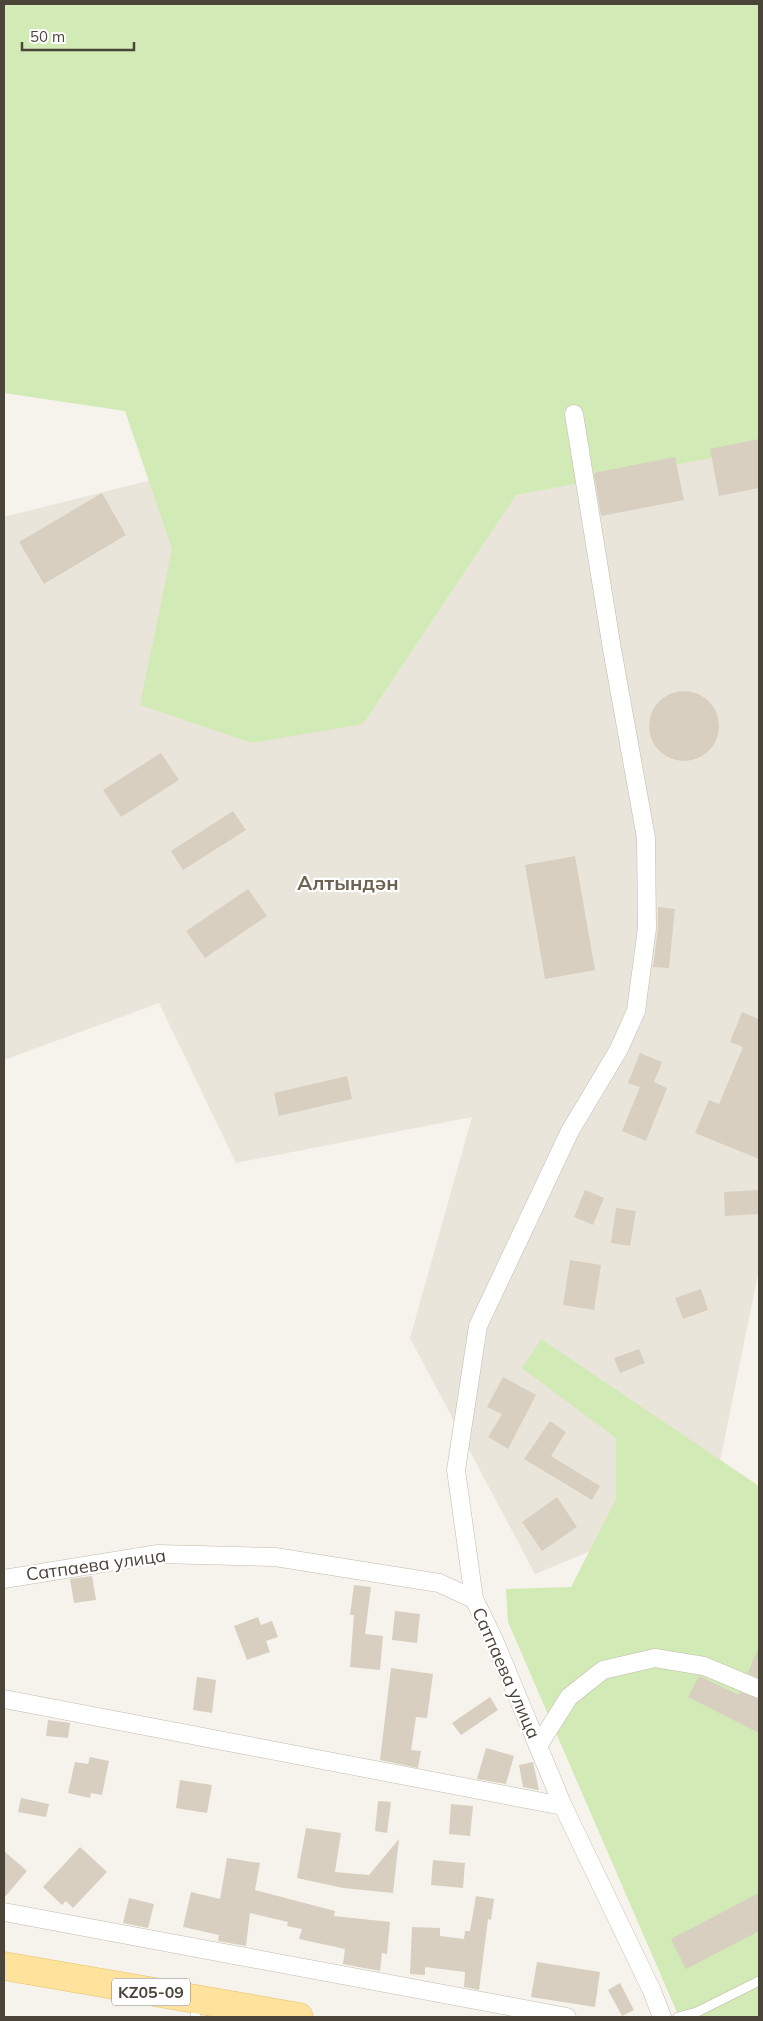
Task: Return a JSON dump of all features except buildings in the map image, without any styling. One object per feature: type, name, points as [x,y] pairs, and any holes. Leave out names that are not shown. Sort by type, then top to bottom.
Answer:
[{"type":"main road","name":"KZ05-09","points":[[4,1966],[197,2009],[298,2017]]},
{"type":"street","points":[[474,1599],[456,1470],[478,1326],[570,1131],[619,1050],[636,1011],[647,928],[646,838],[612,649],[574,414]]},
{"type":"street","name":"Сатпаева улица","points":[[4,1578],[158,1554],[275,1557],[438,1584],[474,1599],[494,1640],[563,1806],[652,1991],[662,2017]]},
{"type":"street","points":[[538,1746],[569,1698],[603,1670],[655,1658],[704,1666],[759,1689]]},
{"type":"street","points":[[4,1699],[563,1806]]},
{"type":"street","points":[[4,1912],[567,2017]]},
{"type":"lane","points":[[678,2017],[696,2012],[759,1981]]},
{"type":"shaded area","points":[[759,393],[759,1269],[712,1501],[535,1574],[410,1338],[472,1117],[236,1163],[159,1003],[4,1060],[4,517],[494,394]]},
{"type":"green space","points":[[4,4],[759,4],[759,449],[516,495],[363,724],[252,743],[140,705],[172,549],[125,411],[4,393]]},
{"type":"green space","points":[[541,1339],[759,1486],[759,2017],[679,2017],[508,1622],[506,1589],[571,1587],[616,1499],[616,1438],[522,1368]]},
{"type":"district","name":"Алтындән","points":[[348,883]]}]
